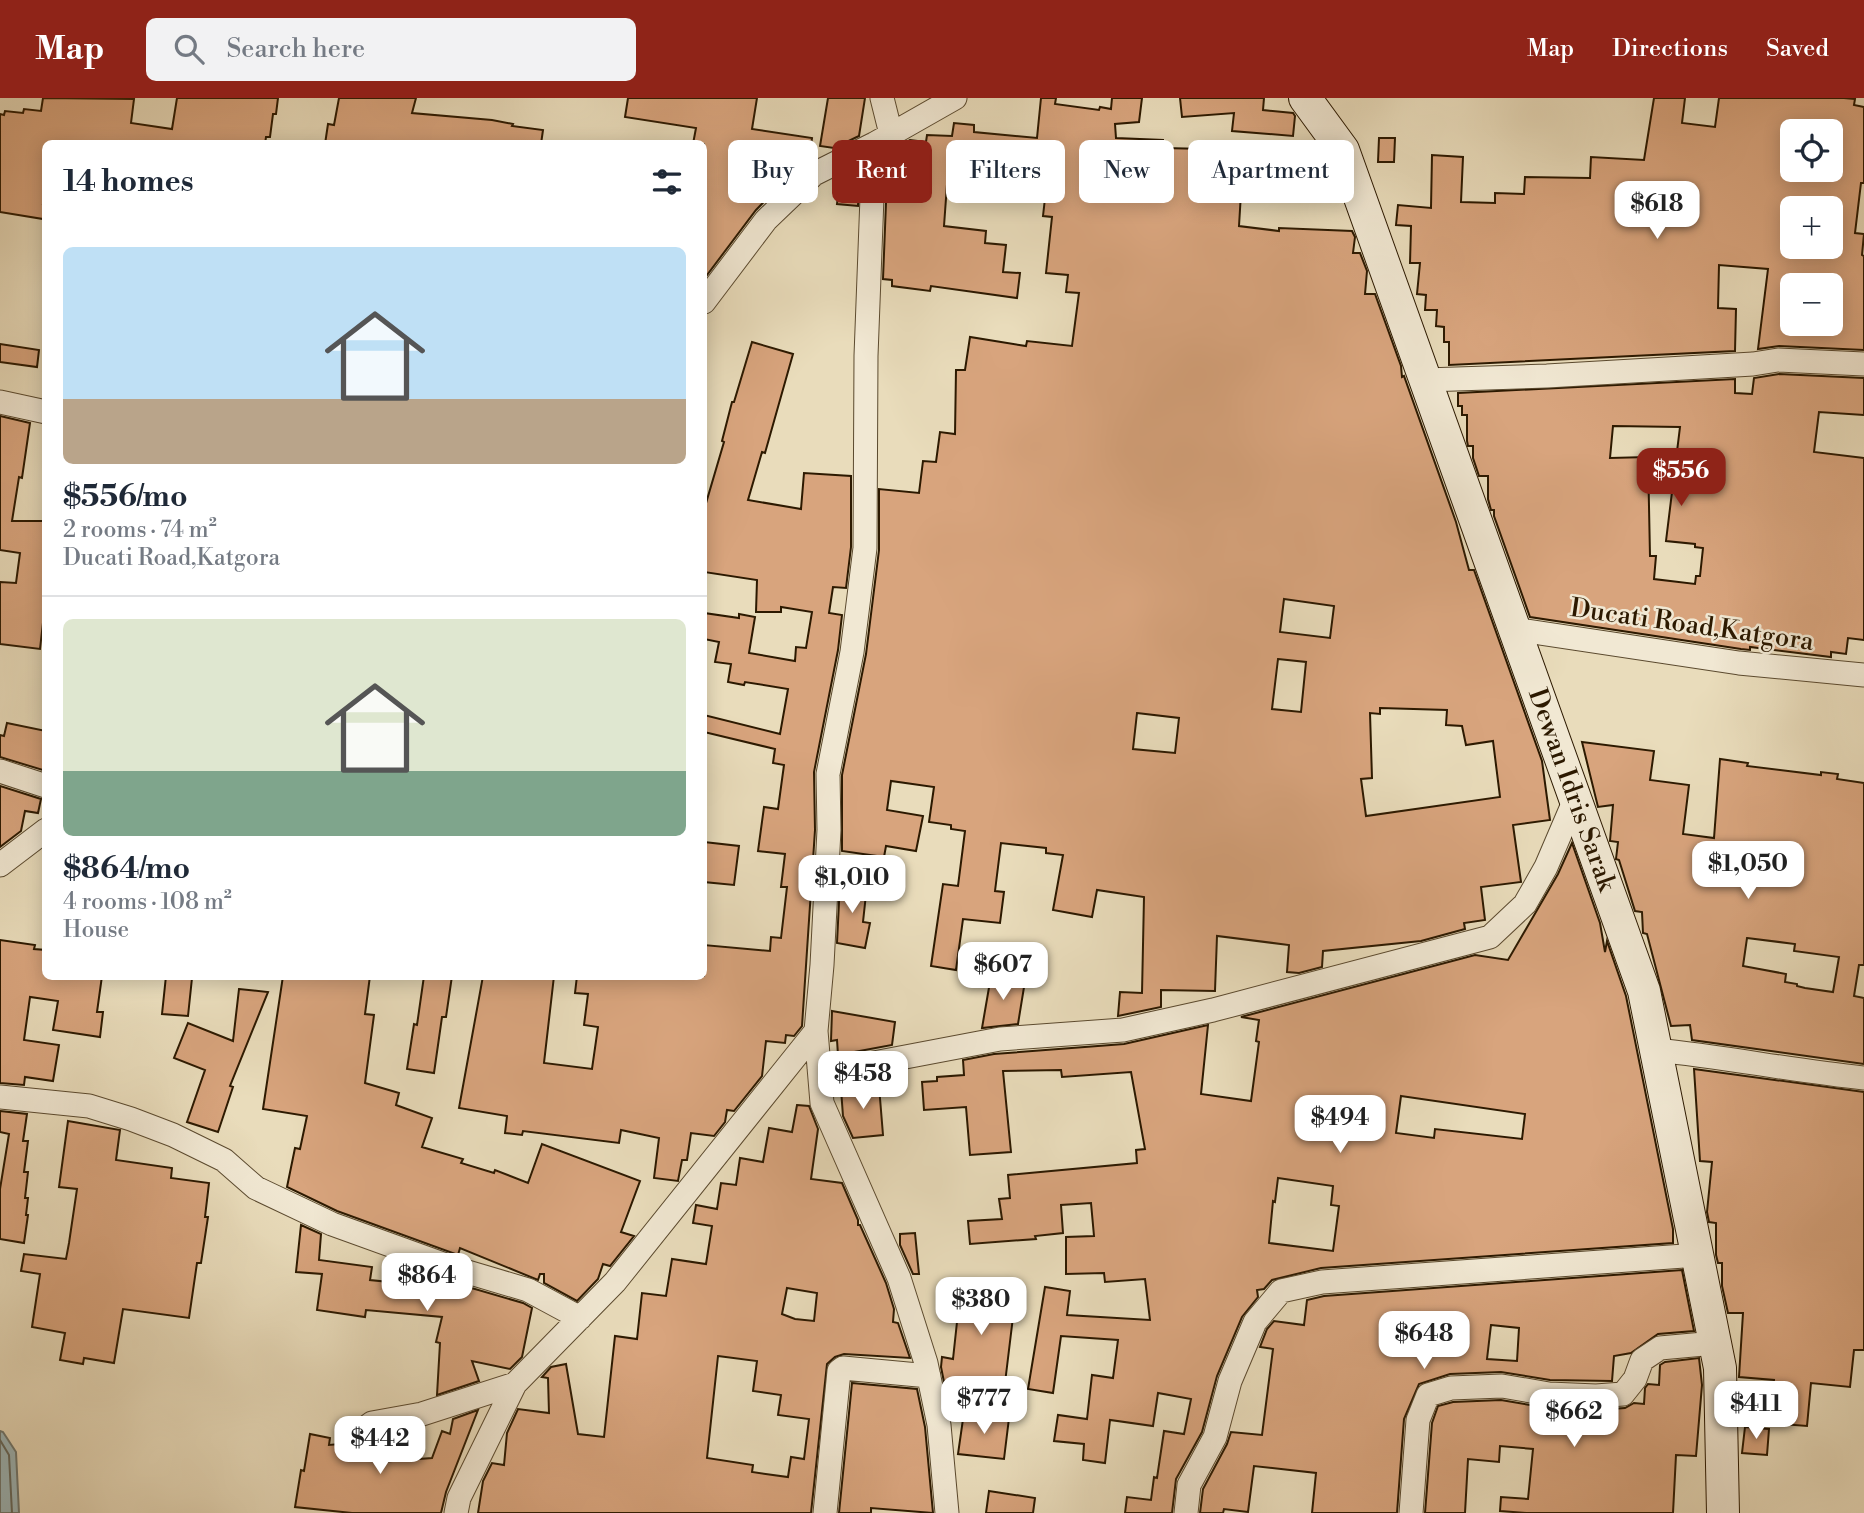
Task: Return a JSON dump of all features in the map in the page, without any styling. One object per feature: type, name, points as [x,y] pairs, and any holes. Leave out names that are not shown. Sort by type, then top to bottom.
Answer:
[{"type":"main road","name":"Dewan Idris Sarak","points":[[1305,98],[1343,150],[1644,991],[1720,1368],[1723,1513]]},
{"type":"street","points":[[882,98],[883,139],[866,356],[865,548],[852,652],[828,774],[829,830],[816,1031],[822,1103],[899,1278],[929,1376],[939,1425],[947,1513]]},
{"type":"street","points":[[707,298],[766,220],[814,174],[955,98]]},
{"type":"street","points":[[1425,380],[1548,376],[1753,364],[1778,360],[1864,364]]},
{"type":"street","points":[[0,402],[42,411]]},
{"type":"street","name":"Ducati Road,Katgora","points":[[1513,629],[1739,663],[1864,675]]},
{"type":"street","points":[[0,771],[42,785]]},
{"type":"street","points":[[819,1068],[837,1070],[1000,1039],[1124,1030],[1213,1010],[1490,937],[1525,904],[1546,867],[1576,797]]},
{"type":"street","points":[[0,865],[42,833]]},
{"type":"street","points":[[456,1513],[458,1498],[515,1384],[615,1282],[816,1031]]},
{"type":"street","points":[[1656,1050],[1725,1057],[1798,1071],[1864,1078]]},
{"type":"street","points":[[0,1097],[89,1106],[173,1135],[223,1160],[256,1188],[332,1224],[454,1268],[528,1290],[580,1318]]},
{"type":"street","points":[[1186,1513],[1189,1485],[1215,1437],[1230,1381],[1255,1322],[1281,1291],[1322,1282],[1698,1255]]},
{"type":"street","points":[[1411,1513],[1418,1420],[1428,1395],[1451,1388],[1502,1386],[1549,1394],[1623,1394],[1635,1379],[1642,1360],[1660,1348],[1715,1343]]},
{"type":"street","points":[[825,1513],[839,1371],[843,1368],[929,1376]]},
{"type":"street","points":[[359,1432],[372,1423],[422,1414],[515,1384]]},
{"type":"water","points":[[0,1431],[16,1452],[19,1513],[0,1513]]},
{"type":"building","points":[[43,98],[134,99],[131,123],[172,129],[177,98],[278,98],[270,137],[266,137],[266,140],[42,140],[42,219],[0,212],[0,114],[4,115],[5,111],[23,113],[24,109],[41,111]]},
{"type":"building","points":[[339,98],[416,98],[412,113],[492,120],[543,130],[542,140],[326,140],[328,124],[334,125]]},
{"type":"building","points":[[628,98],[757,98],[752,129],[812,138],[728,140],[728,203],[763,203],[707,275],[707,140],[694,140],[696,128],[625,117]]},
{"type":"building","points":[[828,98],[865,98],[859,136],[851,140],[832,140],[832,148],[820,146]]},
{"type":"building","points":[[1041,98],[1056,98],[1055,104],[1099,110],[1100,107],[1111,109],[1112,98],[1142,98],[1139,122],[1115,124],[1116,138],[1163,140],[1079,140],[1079,203],[1174,203],[1174,148],[1188,149],[1188,203],[1240,203],[1239,226],[1279,231],[1279,228],[1352,231],[1355,237],[1353,253],[1360,253],[1367,271],[1365,294],[1375,294],[1401,366],[1402,377],[1404,376],[1456,522],[1469,570],[1474,570],[1542,761],[1550,820],[1513,825],[1521,882],[1481,887],[1485,920],[1464,923],[1465,929],[1421,941],[1323,951],[1322,967],[1299,973],[1287,972],[1289,945],[1217,936],[1215,991],[1161,990],[1161,1007],[1118,1016],[1120,992],[1142,993],[1144,897],[1097,890],[1092,917],[1053,910],[1063,855],[1046,853],[1046,848],[1001,843],[995,891],[1004,892],[1000,923],[963,919],[956,970],[931,966],[943,884],[958,886],[965,831],[951,829],[951,825],[929,822],[934,787],[891,781],[887,810],[923,816],[916,851],[886,846],[884,857],[842,851],[842,775],[866,654],[879,550],[879,489],[919,493],[923,461],[936,462],[940,432],[955,434],[956,370],[965,370],[970,337],[1026,346],[1027,341],[1072,346],[1079,293],[1066,292],[1068,275],[1046,273],[1052,217],[1043,216],[1044,203],[1065,203],[1065,140],[946,140],[944,226],[986,231],[985,243],[1006,245],[1003,272],[1020,273],[1017,298],[931,286],[930,291],[892,286],[892,280],[883,279],[886,203],[932,203],[932,140],[926,140],[927,135],[952,136],[954,123],[974,125],[974,132],[1037,138]],"holes":[[[1284,599],[1334,606],[1330,638],[1280,632]],[[1278,659],[1306,662],[1301,712],[1272,709]],[[1380,708],[1447,710],[1446,725],[1462,726],[1466,745],[1493,741],[1500,797],[1366,816],[1361,779],[1372,778],[1370,713],[1380,714]],[[1137,713],[1179,718],[1175,753],[1133,749]]]},
{"type":"building","points":[[1180,98],[1264,98],[1263,110],[1293,113],[1293,136],[1232,131],[1234,113],[1182,117]]},
{"type":"building","points":[[1654,98],[1685,98],[1682,123],[1715,127],[1719,98],[1855,99],[1854,105],[1864,107],[1864,183],[1861,183],[1855,233],[1864,234],[1864,350],[1779,346],[1758,349],[1768,269],[1719,265],[1718,308],[1736,309],[1735,351],[1449,365],[1449,342],[1444,342],[1444,327],[1436,326],[1437,310],[1425,310],[1426,295],[1417,294],[1420,263],[1410,263],[1411,226],[1396,225],[1398,205],[1431,208],[1432,155],[1463,157],[1461,202],[1495,203],[1495,193],[1524,194],[1525,177],[1590,178],[1591,157],[1644,160]]},
{"type":"building","points":[[1379,138],[1395,138],[1394,162],[1378,162]]},
{"type":"building","points":[[837,203],[858,203],[858,206]]},
{"type":"building","points":[[752,342],[793,354],[765,453],[762,452],[748,500],[801,509],[804,473],[851,476],[851,547],[846,588],[833,587],[829,613],[842,615],[838,650],[814,772],[815,830],[802,1026],[794,1036],[786,1035],[785,1043],[766,1041],[762,1076],[734,1111],[727,1110],[725,1122],[714,1136],[691,1133],[687,1160],[682,1160],[678,1181],[654,1178],[659,1138],[621,1130],[619,1143],[523,1131],[522,1135],[505,1133],[507,1116],[459,1108],[482,980],[554,980],[544,1063],[592,1069],[598,1027],[584,1025],[588,994],[575,993],[577,980],[707,980],[707,945],[770,951],[771,937],[781,938],[787,887],[781,887],[785,854],[758,851],[764,807],[778,809],[784,765],[773,763],[775,749],[707,733],[707,716],[780,734],[788,689],[728,682],[731,664],[715,662],[719,642],[707,640],[707,613],[739,618],[739,614],[755,617],[749,653],[795,661],[796,647],[806,648],[812,612],[781,607],[781,612],[756,612],[757,580],[707,572],[707,500]]},
{"type":"building","points":[[0,344],[39,350],[37,367],[0,362]]},
{"type":"building","points":[[1779,374],[1864,378],[1864,415],[1819,412],[1814,452],[1864,458],[1864,640],[1848,638],[1846,654],[1831,652],[1831,657],[1750,647],[1750,650],[1741,649],[1530,617],[1494,510],[1491,510],[1488,476],[1479,476],[1473,458],[1473,446],[1468,446],[1467,415],[1462,415],[1462,406],[1458,406],[1458,393],[1735,379],[1735,393],[1752,394],[1754,378]],"holes":[[[1613,426],[1680,427],[1666,541],[1695,544],[1695,547],[1703,548],[1700,576],[1696,576],[1695,584],[1654,579],[1656,556],[1650,556],[1648,457],[1610,458]]]},
{"type":"building","points":[[0,416],[30,423],[12,521],[42,521],[40,649],[0,644],[0,582],[16,583],[20,553],[0,550]]},
{"type":"building","points":[[7,723],[42,730],[42,770],[0,757],[0,735],[4,736]]},
{"type":"building","points":[[1582,742],[1654,751],[1650,780],[1689,785],[1683,834],[1714,838],[1720,759],[1748,763],[1747,766],[1821,775],[1821,772],[1838,774],[1837,779],[1864,783],[1864,965],[1859,965],[1854,996],[1864,998],[1864,1064],[1692,1040],[1690,1025],[1671,1026],[1647,934],[1643,933],[1642,912],[1635,911],[1619,860],[1616,859],[1618,842],[1610,841],[1613,805],[1598,807]],"holes":[[[1747,938],[1795,944],[1794,951],[1839,957],[1833,992],[1785,982],[1786,974],[1743,966]]]},
{"type":"building","points":[[0,786],[41,799],[38,813],[25,811],[21,831],[0,847]]},
{"type":"building","points":[[707,842],[739,846],[734,885],[707,882]]},
{"type":"building","points":[[1572,843],[1600,923],[1605,952],[1607,941],[1626,996],[1673,1229],[1673,1243],[1321,1268],[1272,1280],[1264,1289],[1257,1290],[1258,1297],[1242,1317],[1217,1376],[1202,1432],[1176,1479],[1172,1513],[1125,1513],[1127,1497],[1151,1500],[1164,1431],[1184,1434],[1191,1399],[1158,1393],[1153,1426],[1110,1420],[1105,1463],[1083,1460],[1084,1444],[1054,1441],[1058,1415],[1087,1419],[1092,1375],[1113,1378],[1118,1340],[1061,1336],[1053,1393],[1028,1389],[1045,1287],[1070,1291],[1067,1315],[1150,1320],[1145,1279],[1105,1282],[1104,1273],[1066,1274],[1066,1237],[1094,1236],[1091,1203],[1061,1205],[1063,1233],[1035,1236],[1036,1239],[970,1244],[968,1221],[1002,1219],[999,1199],[1010,1198],[1008,1175],[1137,1163],[1136,1150],[1145,1149],[1131,1072],[1062,1077],[1061,1070],[1003,1071],[1011,1152],[970,1155],[966,1107],[924,1110],[922,1082],[937,1081],[937,1077],[964,1075],[963,1060],[994,1054],[1124,1044],[1208,1025],[1201,1094],[1251,1101],[1259,1042],[1256,1041],[1259,1020],[1241,1017],[1475,955],[1508,960],[1558,874]],"holes":[[[1401,1096],[1525,1114],[1522,1139],[1435,1129],[1434,1138],[1396,1133]],[[1278,1178],[1333,1186],[1331,1205],[1339,1206],[1333,1251],[1269,1243]]]},
{"type":"building","points":[[840,882],[867,885],[863,922],[870,923],[865,948],[837,943]]},
{"type":"building","points":[[0,940],[35,945],[34,949],[42,950],[42,980],[101,980],[97,1012],[103,1012],[100,1037],[53,1030],[58,1001],[30,997],[24,1040],[59,1045],[53,1081],[25,1077],[24,1085],[0,1083]]},
{"type":"building","points":[[991,976],[1025,981],[1018,1024],[982,1028]]},
{"type":"building","points":[[166,980],[192,980],[188,1016],[162,1014]]},
{"type":"building","points":[[282,980],[369,980],[365,1014],[374,1015],[365,1083],[399,1093],[396,1105],[432,1118],[422,1147],[463,1159],[461,1163],[494,1173],[495,1170],[528,1183],[542,1144],[640,1181],[621,1232],[634,1236],[610,1266],[603,1264],[598,1279],[577,1301],[544,1283],[544,1274],[540,1274],[538,1280],[460,1248],[458,1255],[337,1211],[287,1187],[295,1148],[300,1149],[307,1116],[263,1109]]},
{"type":"building","points":[[423,980],[451,980],[446,1017],[442,1017],[434,1073],[407,1069],[414,1024],[417,1025]]},
{"type":"building","points":[[239,989],[268,992],[230,1086],[233,1087],[218,1132],[187,1122],[205,1070],[174,1058],[188,1023],[233,1041]]},
{"type":"building","points":[[832,1011],[895,1022],[892,1045],[838,1055],[837,1040],[831,1041]]},
{"type":"building","points":[[1694,1069],[1864,1092],[1864,1350],[1854,1350],[1850,1387],[1811,1383],[1807,1426],[1770,1423],[1774,1380],[1739,1377],[1743,1313],[1728,1313],[1722,1286],[1722,1263],[1718,1263],[1716,1255],[1716,1223],[1709,1222],[1707,1212],[1712,1162],[1700,1161]]},
{"type":"building","points":[[879,1086],[883,1135],[853,1138],[843,1116],[841,1089]]},
{"type":"building","points":[[797,1105],[809,1106],[818,1129],[811,1179],[842,1183],[858,1225],[886,1283],[894,1309],[893,1322],[898,1323],[910,1358],[844,1354],[827,1364],[811,1513],[478,1513],[483,1481],[492,1463],[504,1465],[507,1433],[518,1409],[549,1413],[548,1378],[542,1377],[551,1367],[566,1364],[578,1434],[604,1437],[615,1336],[637,1339],[642,1293],[666,1296],[672,1259],[706,1264],[712,1226],[693,1223],[696,1205],[717,1209],[721,1183],[736,1185],[740,1158],[763,1162],[769,1128],[792,1132]],"holes":[[[787,1288],[817,1293],[814,1321],[795,1319],[782,1314]],[[718,1356],[757,1361],[753,1391],[781,1395],[778,1415],[809,1419],[804,1459],[791,1457],[788,1477],[752,1472],[753,1465],[707,1458]]]},
{"type":"building","points":[[0,1111],[27,1114],[23,1141],[28,1141],[24,1172],[28,1172],[25,1198],[28,1198],[28,1215],[24,1243],[0,1239],[0,1189],[9,1134],[0,1132]]},
{"type":"building","points":[[68,1121],[120,1130],[116,1160],[172,1168],[171,1178],[209,1183],[205,1217],[208,1217],[201,1263],[197,1263],[189,1318],[123,1309],[114,1363],[84,1358],[83,1364],[60,1360],[65,1333],[32,1327],[40,1274],[21,1271],[24,1254],[66,1259],[77,1189],[59,1187]]},
{"type":"building","points":[[301,1225],[321,1234],[319,1260],[372,1267],[370,1280],[449,1288],[451,1282],[532,1308],[522,1357],[510,1369],[472,1361],[479,1381],[437,1395],[440,1343],[436,1342],[442,1317],[366,1310],[365,1317],[317,1310],[322,1274],[296,1272]]},
{"type":"building","points":[[915,1233],[919,1274],[913,1274],[900,1245],[900,1234]]},
{"type":"building","points":[[1682,1270],[1694,1331],[1658,1334],[1631,1353],[1614,1356],[1612,1381],[1550,1380],[1501,1372],[1450,1374],[1419,1384],[1404,1419],[1397,1513],[1312,1513],[1316,1473],[1254,1466],[1248,1512],[1224,1509],[1223,1513],[1200,1513],[1203,1489],[1231,1432],[1262,1435],[1273,1349],[1260,1347],[1267,1329],[1274,1321],[1304,1325],[1307,1300],[1324,1296]],"holes":[[[1491,1325],[1519,1328],[1517,1361],[1487,1359]]]},
{"type":"building","points":[[961,1285],[1016,1292],[1005,1383],[961,1378],[959,1389],[945,1387],[942,1357],[953,1359]]},
{"type":"building","points":[[1699,1358],[1702,1385],[1696,1456],[1676,1455],[1673,1513],[1500,1511],[1501,1497],[1528,1499],[1533,1449],[1500,1446],[1499,1462],[1468,1459],[1465,1513],[1425,1513],[1432,1423],[1438,1406],[1453,1402],[1501,1400],[1548,1408],[1625,1408],[1634,1403],[1644,1404],[1645,1388],[1648,1384],[1659,1385],[1660,1365]]},
{"type":"building","points":[[852,1383],[917,1389],[925,1427],[933,1513],[871,1508],[871,1513],[839,1513]]},
{"type":"building","points":[[478,1410],[446,1492],[441,1513],[352,1513],[295,1507],[310,1434],[330,1438],[329,1445],[352,1443],[361,1446],[378,1440],[380,1462],[432,1458],[442,1431],[450,1434],[453,1419]]},
{"type":"building","points":[[964,1412],[1009,1418],[1004,1459],[958,1454]]},
{"type":"building","points":[[1745,1427],[1769,1429],[1767,1455],[1742,1453]]},
{"type":"building","points":[[989,1491],[1035,1498],[1033,1513],[986,1513]]}]
